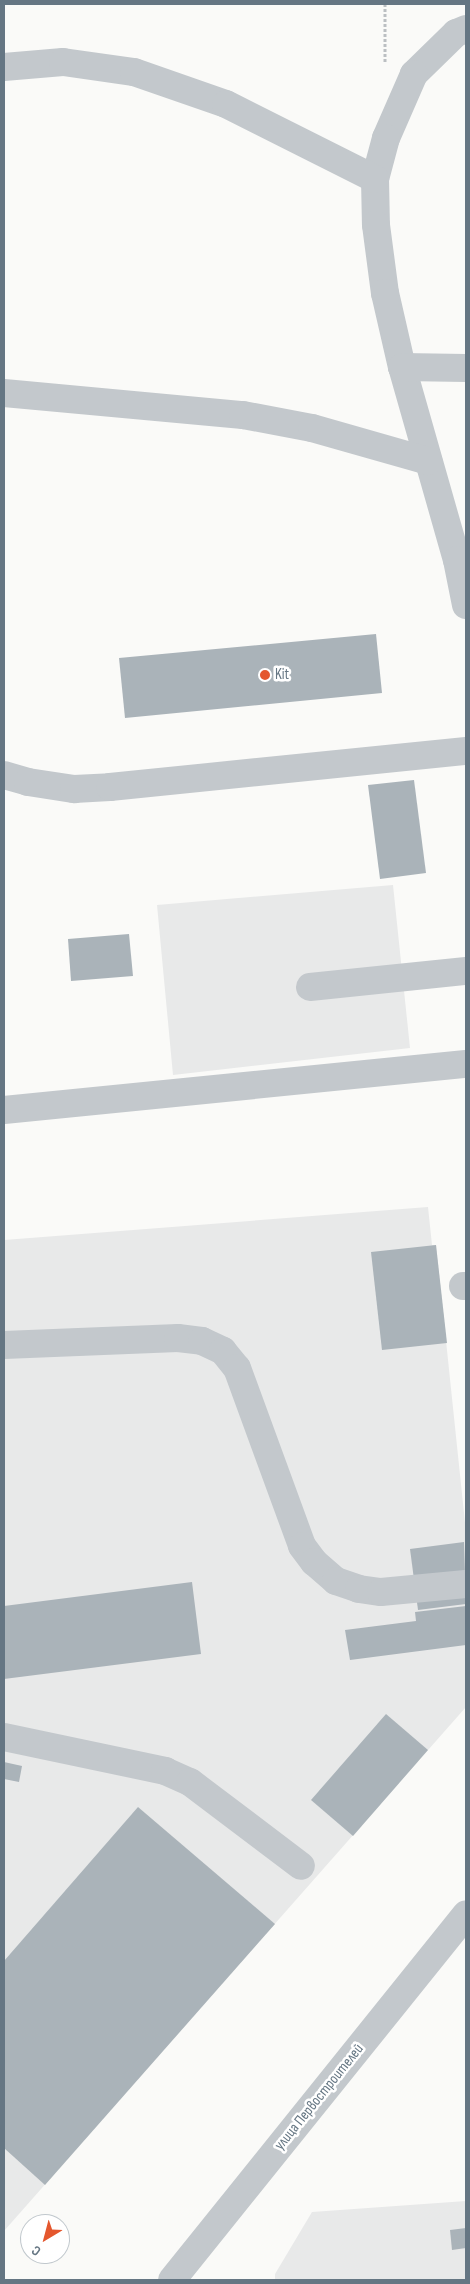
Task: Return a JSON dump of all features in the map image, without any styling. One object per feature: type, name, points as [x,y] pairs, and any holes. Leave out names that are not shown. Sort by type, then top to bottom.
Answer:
[{"type":"street","points":[[466,29],[456,33],[414,74],[386,138],[376,179],[376,225],[385,293],[402,367],[457,560],[466,605]]},
{"type":"street","points":[[4,67],[63,62],[134,72],[226,104],[376,179]]},
{"type":"street","points":[[402,367],[466,368]]},
{"type":"street","points":[[4,393],[243,415],[312,428],[428,461]]},
{"type":"street","points":[[4,775],[28,782],[74,789],[101,788],[466,751]]},
{"type":"street","points":[[310,987],[466,972]]},
{"type":"street","points":[[4,1110],[466,1064]]},
{"type":"street","points":[[4,1345],[178,1338],[202,1341],[223,1351],[237,1368],[302,1546],[314,1562],[336,1581],[359,1589],[381,1592],[466,1584]]},
{"type":"street","points":[[4,1737],[165,1771],[190,1782],[301,1866]]},
{"type":"street","name":"улица Первостроителей","points":[[172,2280],[466,1914]]},
{"type":"shaded area","points":[[393,885],[410,1048],[173,1075],[157,905]]},
{"type":"shaded area","points":[[428,1207],[432,1245],[436,1245],[466,1532],[466,1707],[4,2231],[4,1240]]},
{"type":"shaded area","points":[[466,2201],[466,2280],[275,2280],[275,2274],[312,2212]]},
{"type":"building","points":[[376,634],[382,693],[125,718],[119,658]]},
{"type":"building","points":[[414,780],[426,873],[380,879],[368,785]]},
{"type":"building","points":[[129,934],[133,976],[71,981],[68,939]]},
{"type":"building","points":[[436,1245],[447,1343],[382,1350],[371,1252]]},
{"type":"building","points":[[464,1542],[466,1604],[418,1610],[410,1549]]},
{"type":"building","points":[[192,1582],[201,1654],[4,1679],[4,1606]]},
{"type":"building","points":[[466,1606],[466,1645],[350,1660],[345,1630],[416,1621],[415,1612]]},
{"type":"building","points":[[386,1714],[428,1750],[353,1836],[311,1800]]},
{"type":"building","points":[[4,1762],[22,1766],[19,1782],[4,1779]]},
{"type":"building","points":[[138,1807],[275,1924],[45,2185],[4,2148],[4,1961]]},
{"type":"building","points":[[466,2228],[466,2248],[452,2250],[450,2230]]},
{"type":"place","name":"Kit","points":[[265,675]]}]
